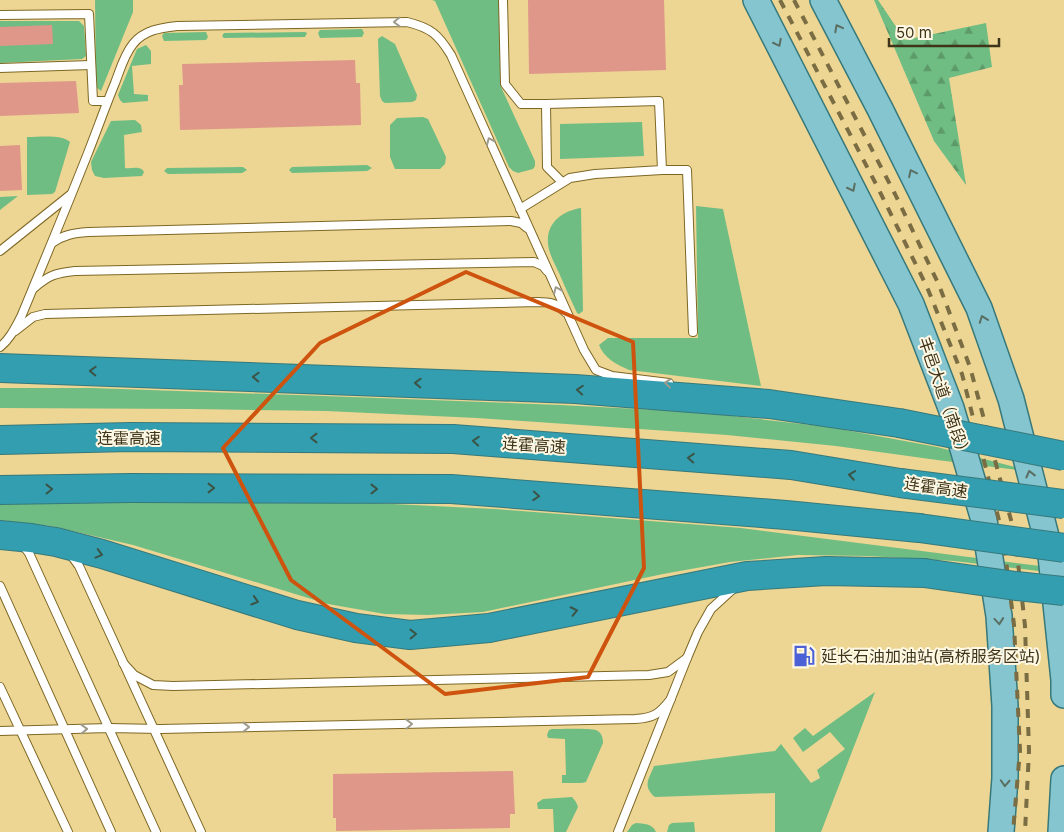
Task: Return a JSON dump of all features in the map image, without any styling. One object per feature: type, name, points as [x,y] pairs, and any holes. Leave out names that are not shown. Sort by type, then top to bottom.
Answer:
[{"type":"highway","points":[[0,368],[575,389],[769,404],[899,423],[1064,456]]},
{"type":"highway","name":"连霍高速","points":[[0,440],[131,437],[454,439],[791,465],[900,483],[1064,504]]},
{"type":"highway","points":[[0,490],[132,488],[451,489],[786,515],[919,528],[1064,548]]},
{"type":"highway","points":[[4,535],[56,542],[102,554],[297,615],[356,628],[410,635],[489,628],[747,576],[826,571],[924,573],[1064,591]]},
{"type":"main road","name":"丰邑大道（南段）","points":[[756,0],[912,304],[951,408],[984,520],[999,616],[1005,724],[1006,778],[1001,832]]},
{"type":"main road","points":[[822,0],[880,109],[979,308],[1011,399],[1051,556],[1064,695]]},
{"type":"main road","points":[[1061,832],[1064,779]]},
{"type":"lane","points":[[503,0],[505,84],[521,104],[659,101],[662,170]]},
{"type":"lane","points":[[0,16],[89,14],[93,101],[107,101]]},
{"type":"lane","points":[[14,332],[125,58],[132,45],[140,37],[149,31],[161,27],[177,26],[407,22],[431,31],[442,40],[451,55],[584,350],[596,370],[612,376],[681,385]]},
{"type":"lane","points":[[0,68],[91,65]]},
{"type":"lane","points":[[546,104],[547,167],[562,182]]},
{"type":"lane","points":[[520,209],[570,178],[595,174],[687,170],[693,332]]},
{"type":"lane","points":[[0,251],[71,194]]},
{"type":"lane","points":[[51,244],[58,238],[88,232],[511,221],[521,223],[531,232]]},
{"type":"lane","points":[[32,291],[44,279],[59,273],[75,271],[534,262],[543,266],[550,274]]},
{"type":"lane","points":[[0,347],[14,332],[33,317],[45,314],[551,302],[561,307],[569,317]]},
{"type":"lane","points":[[748,394],[776,398],[801,408]]},
{"type":"lane","points":[[4,535],[20,540],[29,553],[156,832]]},
{"type":"lane","points":[[56,542],[68,550],[79,566],[201,832]]},
{"type":"lane","points":[[618,832],[687,658],[698,632],[711,609],[740,583],[764,575]]},
{"type":"lane","points":[[0,586],[112,832]]},
{"type":"lane","points":[[123,662],[134,675],[153,685],[173,686],[649,675],[668,672],[687,658]]},
{"type":"lane","points":[[0,687],[68,832]]},
{"type":"lane","points":[[0,731],[635,719],[647,718],[661,711],[671,700]]},
{"type":"highlighted area","points":[[466,272],[633,342],[644,568],[588,677],[445,694],[291,580],[223,448],[320,343]]},
{"type":"green space","points":[[95,0],[133,0],[133,12],[101,91],[96,87]]},
{"type":"green space","points":[[432,0],[499,0],[501,87],[535,161],[533,169],[518,173],[509,167],[435,1]]},
{"type":"green space","points":[[874,0],[878,0],[905,40],[986,23],[992,67],[949,78],[966,185],[934,141]]},
{"type":"green space","points":[[0,21],[79,21],[84,26],[86,56],[82,59],[0,63]]},
{"type":"green space","points":[[362,29],[364,33],[362,37],[320,38],[318,33],[320,30]]},
{"type":"green space","points":[[206,32],[208,37],[206,40],[164,41],[162,36],[164,33]]},
{"type":"green space","points":[[224,33],[307,33],[305,37],[224,38],[222,36]]},
{"type":"green space","points":[[382,36],[395,44],[417,95],[416,100],[412,102],[385,103],[382,101],[380,96],[378,39]]},
{"type":"green space","points":[[146,45],[151,51],[151,64],[132,66],[134,94],[148,95],[148,101],[123,103],[118,95],[137,49]]},
{"type":"green space","points":[[423,117],[428,119],[446,157],[445,164],[440,169],[395,169],[390,157],[390,125],[397,118]]},
{"type":"green space","points":[[135,120],[141,125],[142,132],[124,135],[125,168],[140,169],[144,172],[142,176],[104,178],[95,176],[91,162],[111,121]]},
{"type":"green space","points":[[642,122],[644,156],[560,159],[560,124]]},
{"type":"green space","points":[[27,137],[56,137],[70,142],[55,192],[52,194],[27,195]]},
{"type":"green space","points":[[367,165],[372,168],[367,171],[292,173],[289,170],[292,167]]},
{"type":"green space","points":[[243,167],[247,170],[242,173],[168,174],[164,171],[167,168]]},
{"type":"green space","points":[[18,196],[0,210],[0,197]]},
{"type":"green space","points":[[696,206],[723,209],[761,386],[629,370],[607,357],[599,345],[608,338],[698,338]]},
{"type":"green space","points":[[581,208],[583,311],[579,314],[551,255],[548,237],[557,219],[568,212]]},
{"type":"green space","points":[[0,388],[92,388],[325,396],[697,412],[829,427],[937,447],[1035,472],[836,446],[727,435],[477,418],[326,411],[0,408]]},
{"type":"green space","points":[[0,497],[331,501],[495,509],[741,528],[1064,569],[1064,574],[954,561],[868,556],[798,555],[730,562],[663,574],[483,612],[428,615],[385,614],[328,604],[133,545],[51,526],[0,520]]},
{"type":"green space","points":[[875,692],[821,832],[775,832],[775,793],[655,797],[649,789],[648,782],[654,766],[775,751],[781,744],[811,783],[820,778],[817,770],[845,749],[830,732],[803,752],[793,738],[805,728],[813,736]]},
{"type":"green space","points":[[593,729],[601,734],[603,743],[586,782],[562,783],[562,775],[566,775],[565,739],[548,738],[549,730]]},
{"type":"green space","points":[[572,797],[578,807],[566,832],[554,832],[553,809],[538,809],[537,803],[543,799]]},
{"type":"green space","points":[[694,822],[695,832],[667,832],[669,825],[672,823]]},
{"type":"green space","points":[[636,823],[650,825],[656,832],[627,832]]},
{"type":"building","points":[[528,0],[664,0],[666,70],[529,74]]},
{"type":"building","points":[[52,25],[53,44],[0,46],[0,27]]},
{"type":"building","points":[[355,60],[356,83],[360,83],[361,125],[180,130],[179,85],[183,85],[182,64]]},
{"type":"building","points":[[76,81],[79,113],[0,116],[0,83]]},
{"type":"building","points":[[20,145],[22,190],[0,191],[0,146]]},
{"type":"building","points":[[513,771],[515,814],[510,814],[510,828],[336,831],[336,818],[333,818],[333,774]]},
{"type":"railway","points":[[780,0],[877,186],[927,287],[962,374],[1003,536],[1014,625],[1020,750],[1013,832]]},
{"type":"railway","points":[[794,0],[895,194],[939,285],[970,367],[1015,535],[1025,626],[1029,751],[1025,832]]},
{"type":"place","name":"延长石油加油站(高桥服务区站)","points":[[804,656]]}]
